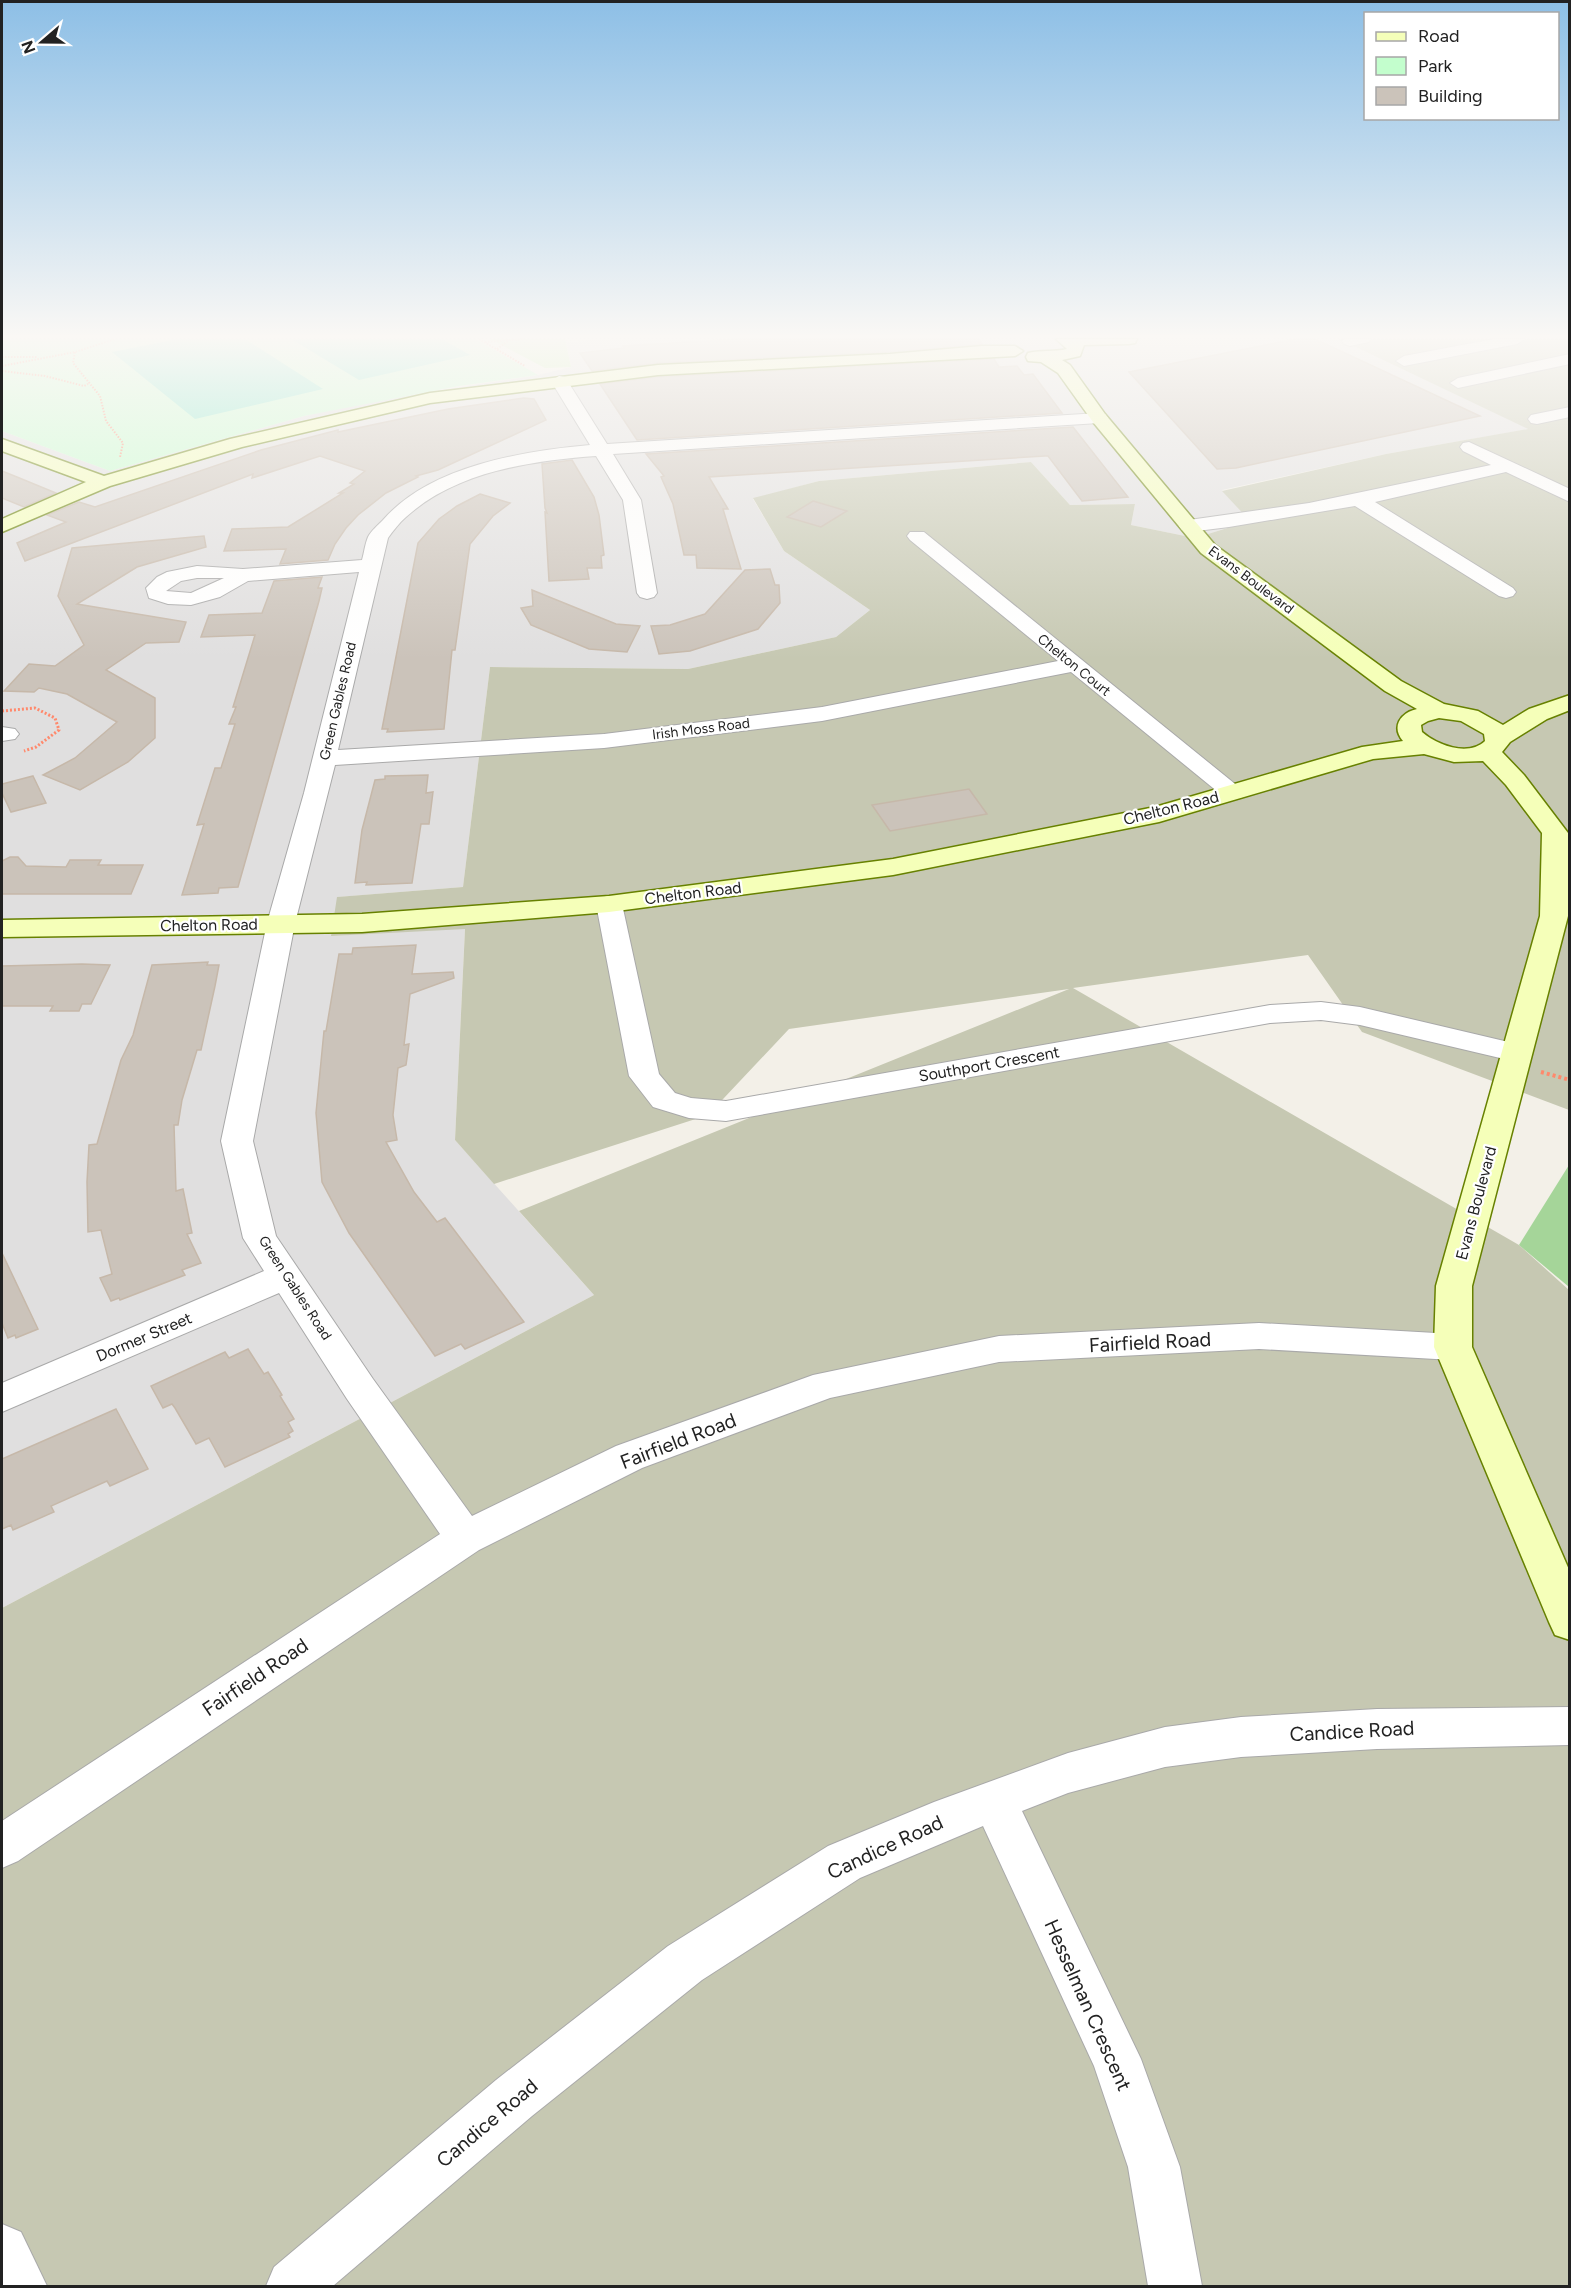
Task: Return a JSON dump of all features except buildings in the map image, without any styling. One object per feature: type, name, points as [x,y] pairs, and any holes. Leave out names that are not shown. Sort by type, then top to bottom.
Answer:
[{"type":"street","points":[[4,446],[103,482]]},
{"type":"street","points":[[2,526],[103,482],[227,446]]},
{"type":"street","points":[[599,446],[632,500],[647,593]]},
{"type":"street","name":"Green Gables Road","points":[[465,1538],[360,1389],[260,1238],[237,1141],[281,923],[378,537],[399,513],[433,490],[477,471],[538,455],[653,446]]},
{"type":"street","name":"Evans Boulevard","points":[[1122,446],[1208,549],[1393,686],[1422,718],[1415,740],[1515,780]]},
{"type":"street","points":[[1469,447],[1569,496]]},
{"type":"street","points":[[1189,526],[1246,521],[1360,501],[1508,466]]},
{"type":"street","points":[[1360,501],[1506,592]]},
{"type":"street","name":"Chelton Court","points":[[917,536],[1073,665],[1233,792]]},
{"type":"street","points":[[243,575],[371,565]]},
{"type":"street","name":"Irish Moss Road","points":[[324,758],[604,741],[822,714],[1073,665]]},
{"type":"street","points":[[1456,755],[1493,745],[1538,714],[1569,702]]},
{"type":"street","points":[[1422,718],[1538,714]]},
{"type":"street","name":"Evans Boulevard","points":[[1473,717],[1491,726],[1493,745],[1515,780],[1555,833],[1554,916],[1454,1286],[1454,1347],[1569,1622]]},
{"type":"street","name":"Chelton Road","points":[[1371,752],[1422,718]]},
{"type":"street","name":"Chelton Road","points":[[2,929],[362,923],[609,904],[893,867],[1159,814],[1371,752],[1426,746]]},
{"type":"street","name":"Southport Crescent","points":[[609,904],[644,1076],[664,1100],[689,1108],[726,1111],[1270,1014],[1320,1011],[1360,1016],[1517,1053]]},
{"type":"street","name":"Dormer Street","points":[[2,1398],[286,1276]]},
{"type":"street","name":"Fairfield Road","points":[[2,1846],[465,1538],[629,1457],[826,1385],[999,1349],[1259,1336],[1454,1347]]},
{"type":"street","name":"Candice Road","points":[[293,2286],[514,2098],[685,1963],[844,1862],[934,1823],[1068,1773],[1165,1747],[1241,1737],[1377,1729],[1569,1726]]},
{"type":"street","name":"Hesselman Crescent","points":[[994,1800],[1116,2059],[1154,2167],[1175,2286]]},
{"type":"street","points":[[2,2251],[20,2286]]},
{"type":"path","points":[[117,462],[121,456],[123,446]]},
{"type":"shaded area","points":[[2,446],[42,446],[110,471],[199,446],[1433,446],[1222,490],[1250,521],[1195,538],[1131,525],[1135,504],[1070,505],[1031,462],[819,481],[753,499],[784,551],[870,610],[836,637],[688,669],[490,667],[463,887],[338,897],[331,936],[465,928],[455,1140],[594,1295],[2,1608]]},
{"type":"shaded area","points":[[1433,446],[1569,446],[1569,1110],[1362,1032],[1308,955],[1073,988],[1519,1245],[1569,1290],[1569,2286],[2,2286],[2,1608],[594,1295],[519,1211],[1069,989],[789,1029],[708,1115],[494,1184],[455,1140],[465,929],[331,936],[337,897],[463,887],[490,667],[688,669],[836,637],[870,610],[784,551],[753,498],[819,481],[1031,462],[1070,505],[1135,504],[1131,525],[1195,538],[1250,521],[1222,491]]},
{"type":"green space","points":[[42,446],[199,446],[110,471]]},
{"type":"green space","points":[[1569,1165],[1569,1287],[1519,1245]]}]
